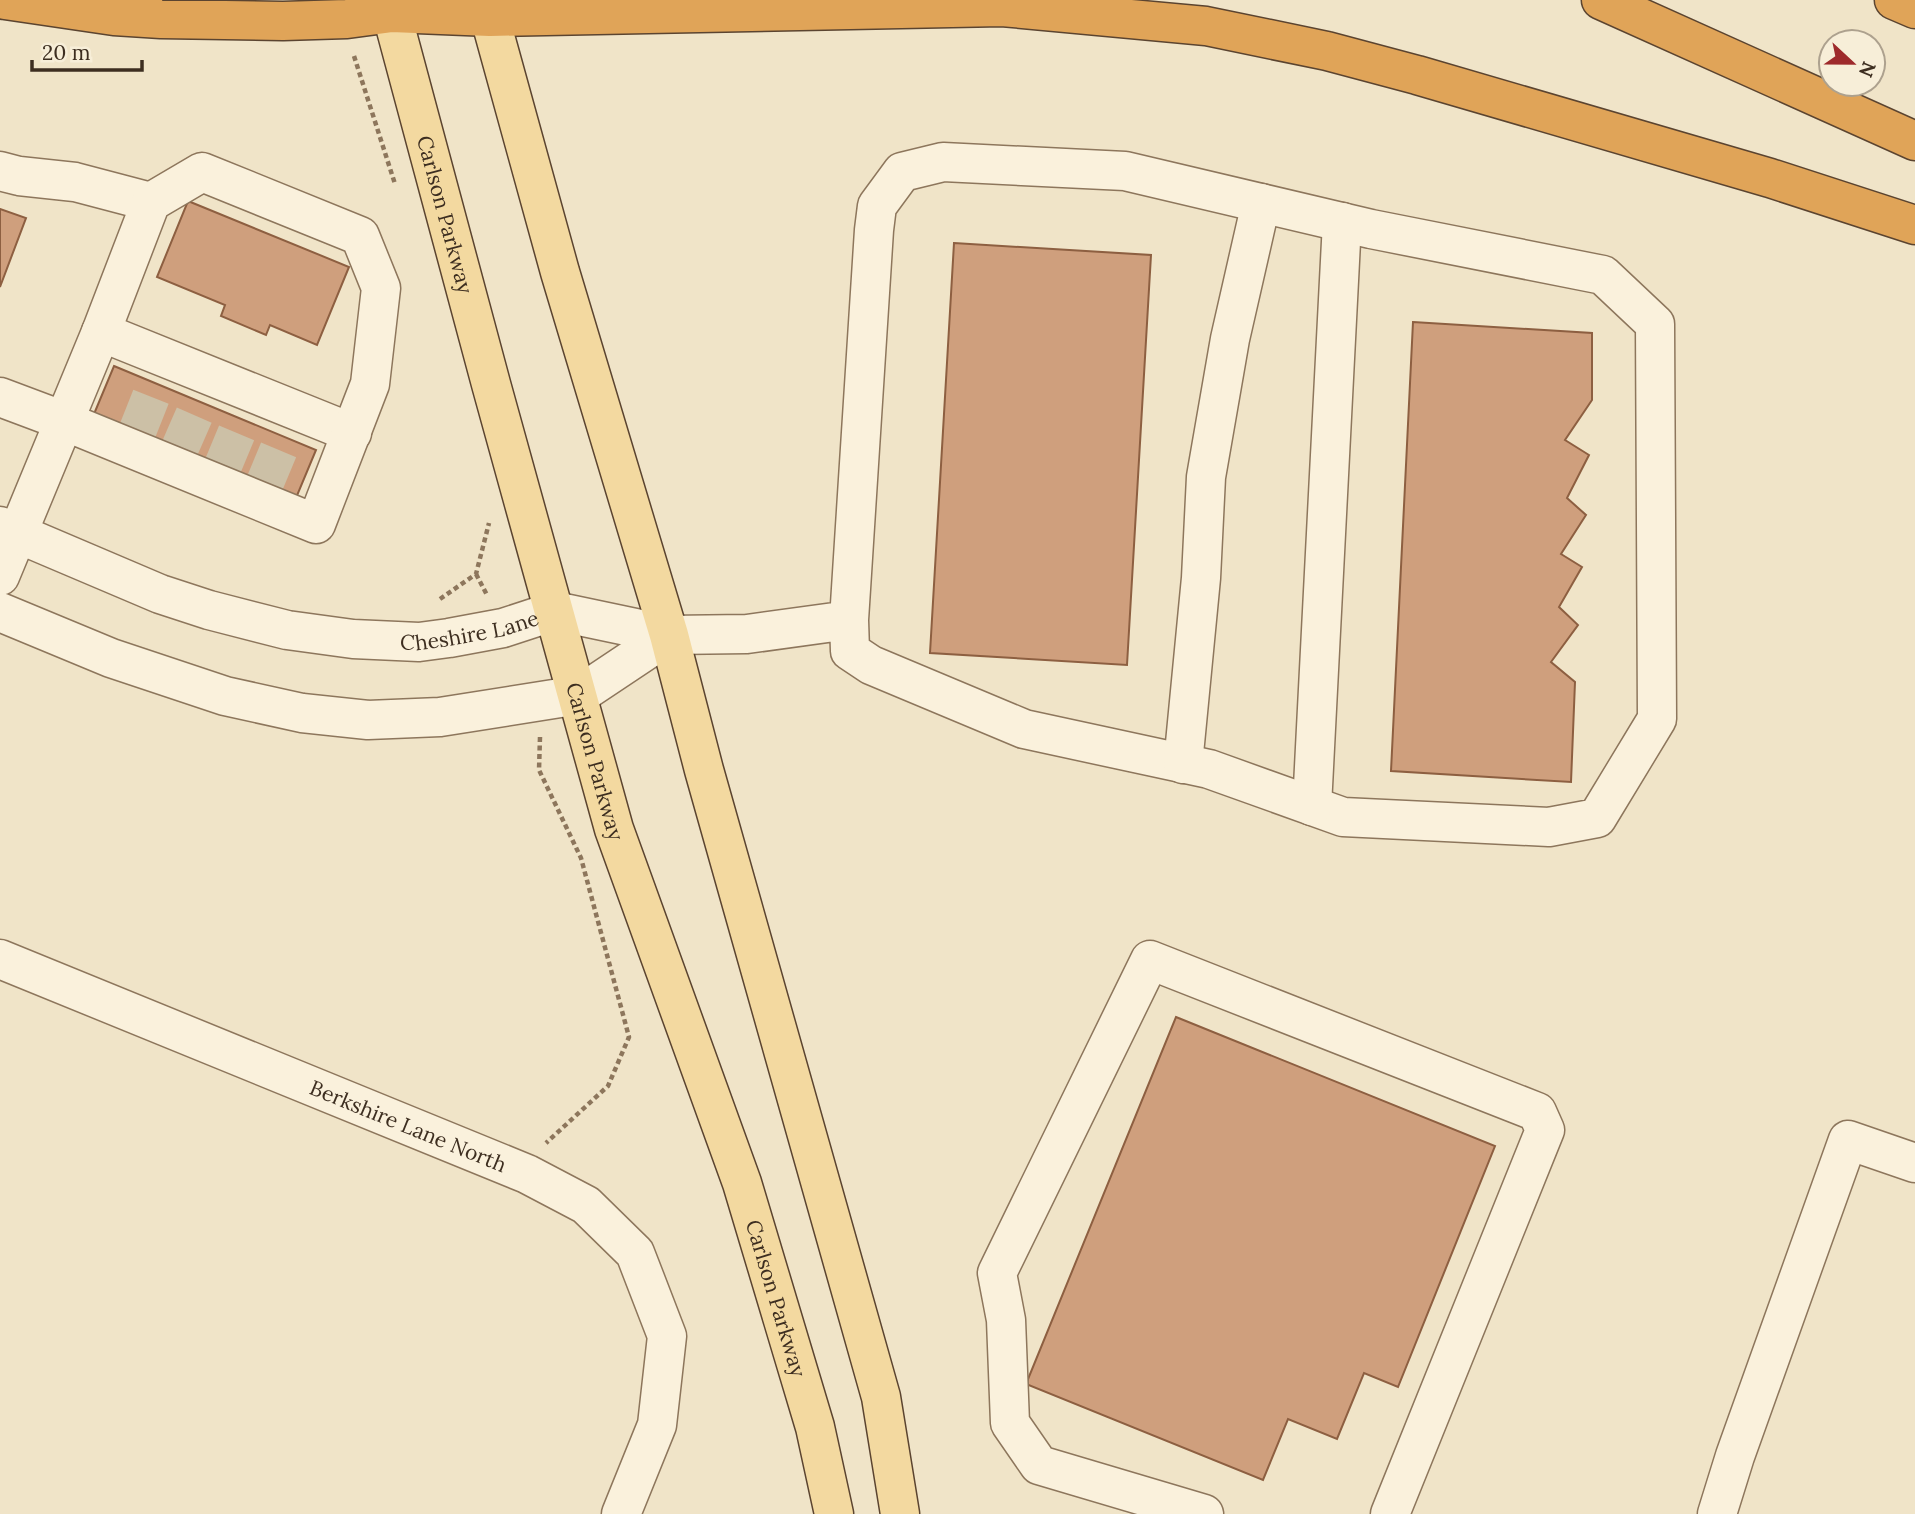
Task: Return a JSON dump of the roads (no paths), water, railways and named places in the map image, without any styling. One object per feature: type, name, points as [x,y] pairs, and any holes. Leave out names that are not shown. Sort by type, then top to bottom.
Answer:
[{"type":"highway","points":[[5,0],[114,16],[161,19],[347,19],[390,7],[1002,7],[1206,26],[1327,51],[1430,79],[1770,177],[1915,225]]},
{"type":"highway","points":[[1601,0],[1915,141]]},
{"type":"highway","points":[[1895,0],[1915,9]]},
{"type":"main road","name":"Carlson Parkway","points":[[390,7],[614,829],[742,1183],[815,1427],[834,1514]]},
{"type":"main road","points":[[488,8],[560,272],[669,635],[704,770],[881,1397],[900,1514]]},
{"type":"street","points":[[943,162],[1125,171],[1342,222],[1602,275],[1655,324],[1657,719],[1597,818],[1549,827],[1343,817],[1209,769],[1024,729],[871,665],[850,651],[849,620],[874,230],[877,206],[902,172],[943,162]]},
{"type":"street","points":[[0,171],[19,176],[75,182],[151,202]]},
{"type":"street","points":[[0,397],[64,421],[133,440],[261,492],[316,524],[370,384],[381,288],[360,236],[202,172],[151,202],[64,421],[9,530],[0,576]]},
{"type":"street","points":[[1183,764],[1201,578],[1206,477],[1230,339],[1261,203]]},
{"type":"street","points":[[1312,806],[1342,222]]},
{"type":"street","points":[[101,332],[162,371],[247,407],[290,424],[352,433]]},
{"type":"street","name":"Cheshire Lane","points":[[9,530],[172,598],[246,621],[353,639],[419,642],[503,628],[555,611],[669,635],[747,634],[849,620]]},
{"type":"street","points":[[0,612],[111,658],[264,706],[327,718],[368,720],[440,717],[579,695],[669,635]]},
{"type":"street","name":"Berkshire Lane North","points":[[0,959],[527,1174],[586,1205],[635,1253],[667,1336],[657,1424],[621,1514]]},
{"type":"street","points":[[1203,1514],[1040,1465],[1010,1423],[1006,1320],[997,1273],[1150,960],[1537,1112],[1545,1130],[1390,1514]]},
{"type":"street","points":[[1717,1514],[1735,1456],[1848,1140],[1915,1163]]},
{"type":"tunnel","points":[[137,432],[156,384]]},
{"type":"tunnel","points":[[179,450],[200,402]]},
{"type":"tunnel","points":[[222,468],[242,420]]},
{"type":"tunnel","points":[[264,485],[284,437]]}]
